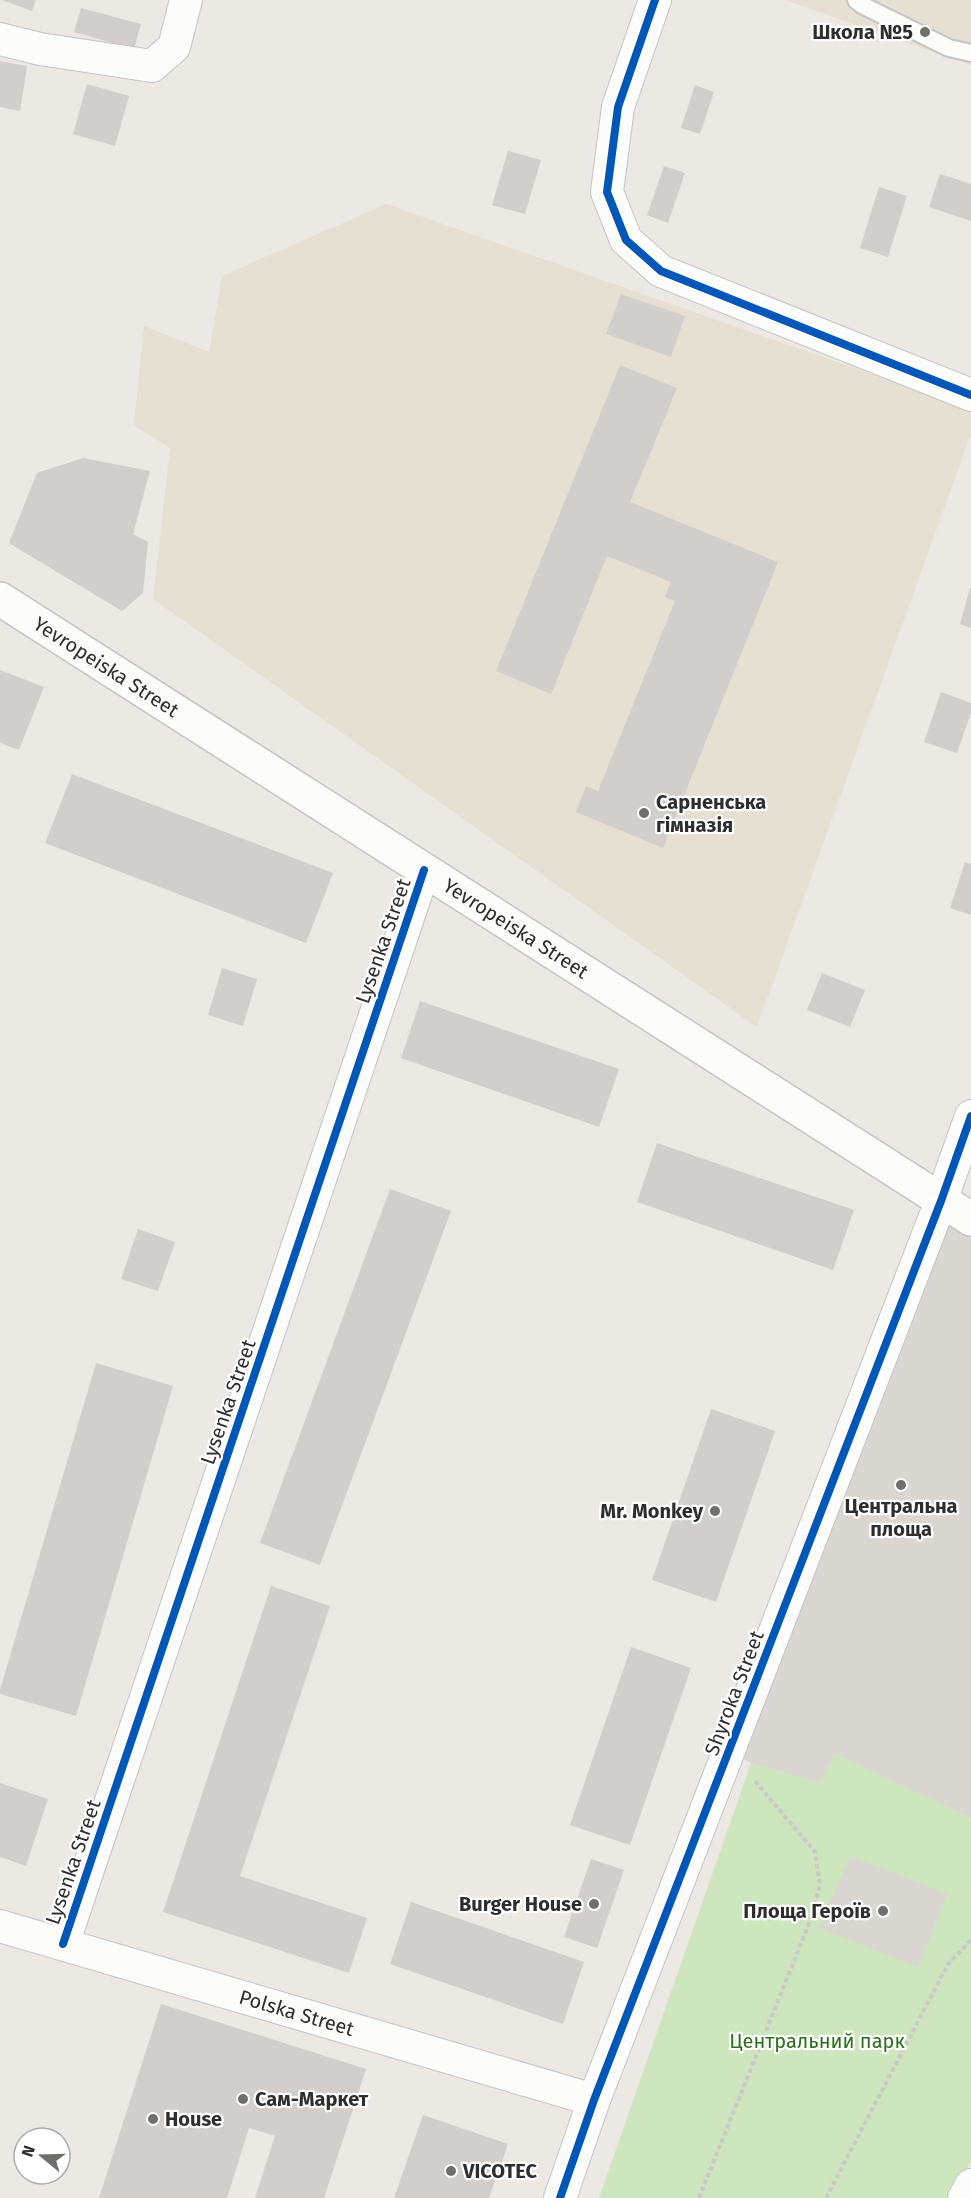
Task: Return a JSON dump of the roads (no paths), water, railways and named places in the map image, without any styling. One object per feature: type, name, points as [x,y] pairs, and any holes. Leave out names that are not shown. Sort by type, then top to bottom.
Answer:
[{"type":"main road","name":"Yevropeiska Street","points":[[0,599],[971,1219]]},
{"type":"street","points":[[0,39],[40,49],[152,66],[174,47],[186,0]]},
{"type":"street","points":[[655,0],[618,107],[607,192],[626,240],[660,271],[971,395]]},
{"type":"street","name":"Lysenka Street","points":[[63,1944],[424,870]]},
{"type":"street","name":"Shyroka Street","points":[[560,2198],[594,2100],[941,1201],[971,1116]]},
{"type":"street","name":"Polska Street","points":[[0,1926],[594,2100]]},
{"type":"street","points":[[964,2198],[971,2185]]},
{"type":"lane","points":[[856,0],[862,6],[949,48],[971,53]]},
{"type":"place","name":"Школа №5","points":[[925,32]]},
{"type":"place","name":"Сарненська гімназія","points":[[644,813]]},
{"type":"place","name":"Центральна площа","points":[[901,1485]]},
{"type":"place","name":"Mr. Monkey","points":[[715,1511]]},
{"type":"place","name":"Burger House","points":[[594,1904]]},
{"type":"place","name":"Площа Героїв","points":[[883,1911]]},
{"type":"place","name":"Сам-Маркет","points":[[243,2099]]},
{"type":"place","name":"House","points":[[153,2119]]},
{"type":"place","name":"VICOTEC","points":[[451,2171]]},
{"type":"park label","name":"Центральний парк","points":[[817,2041]]}]
